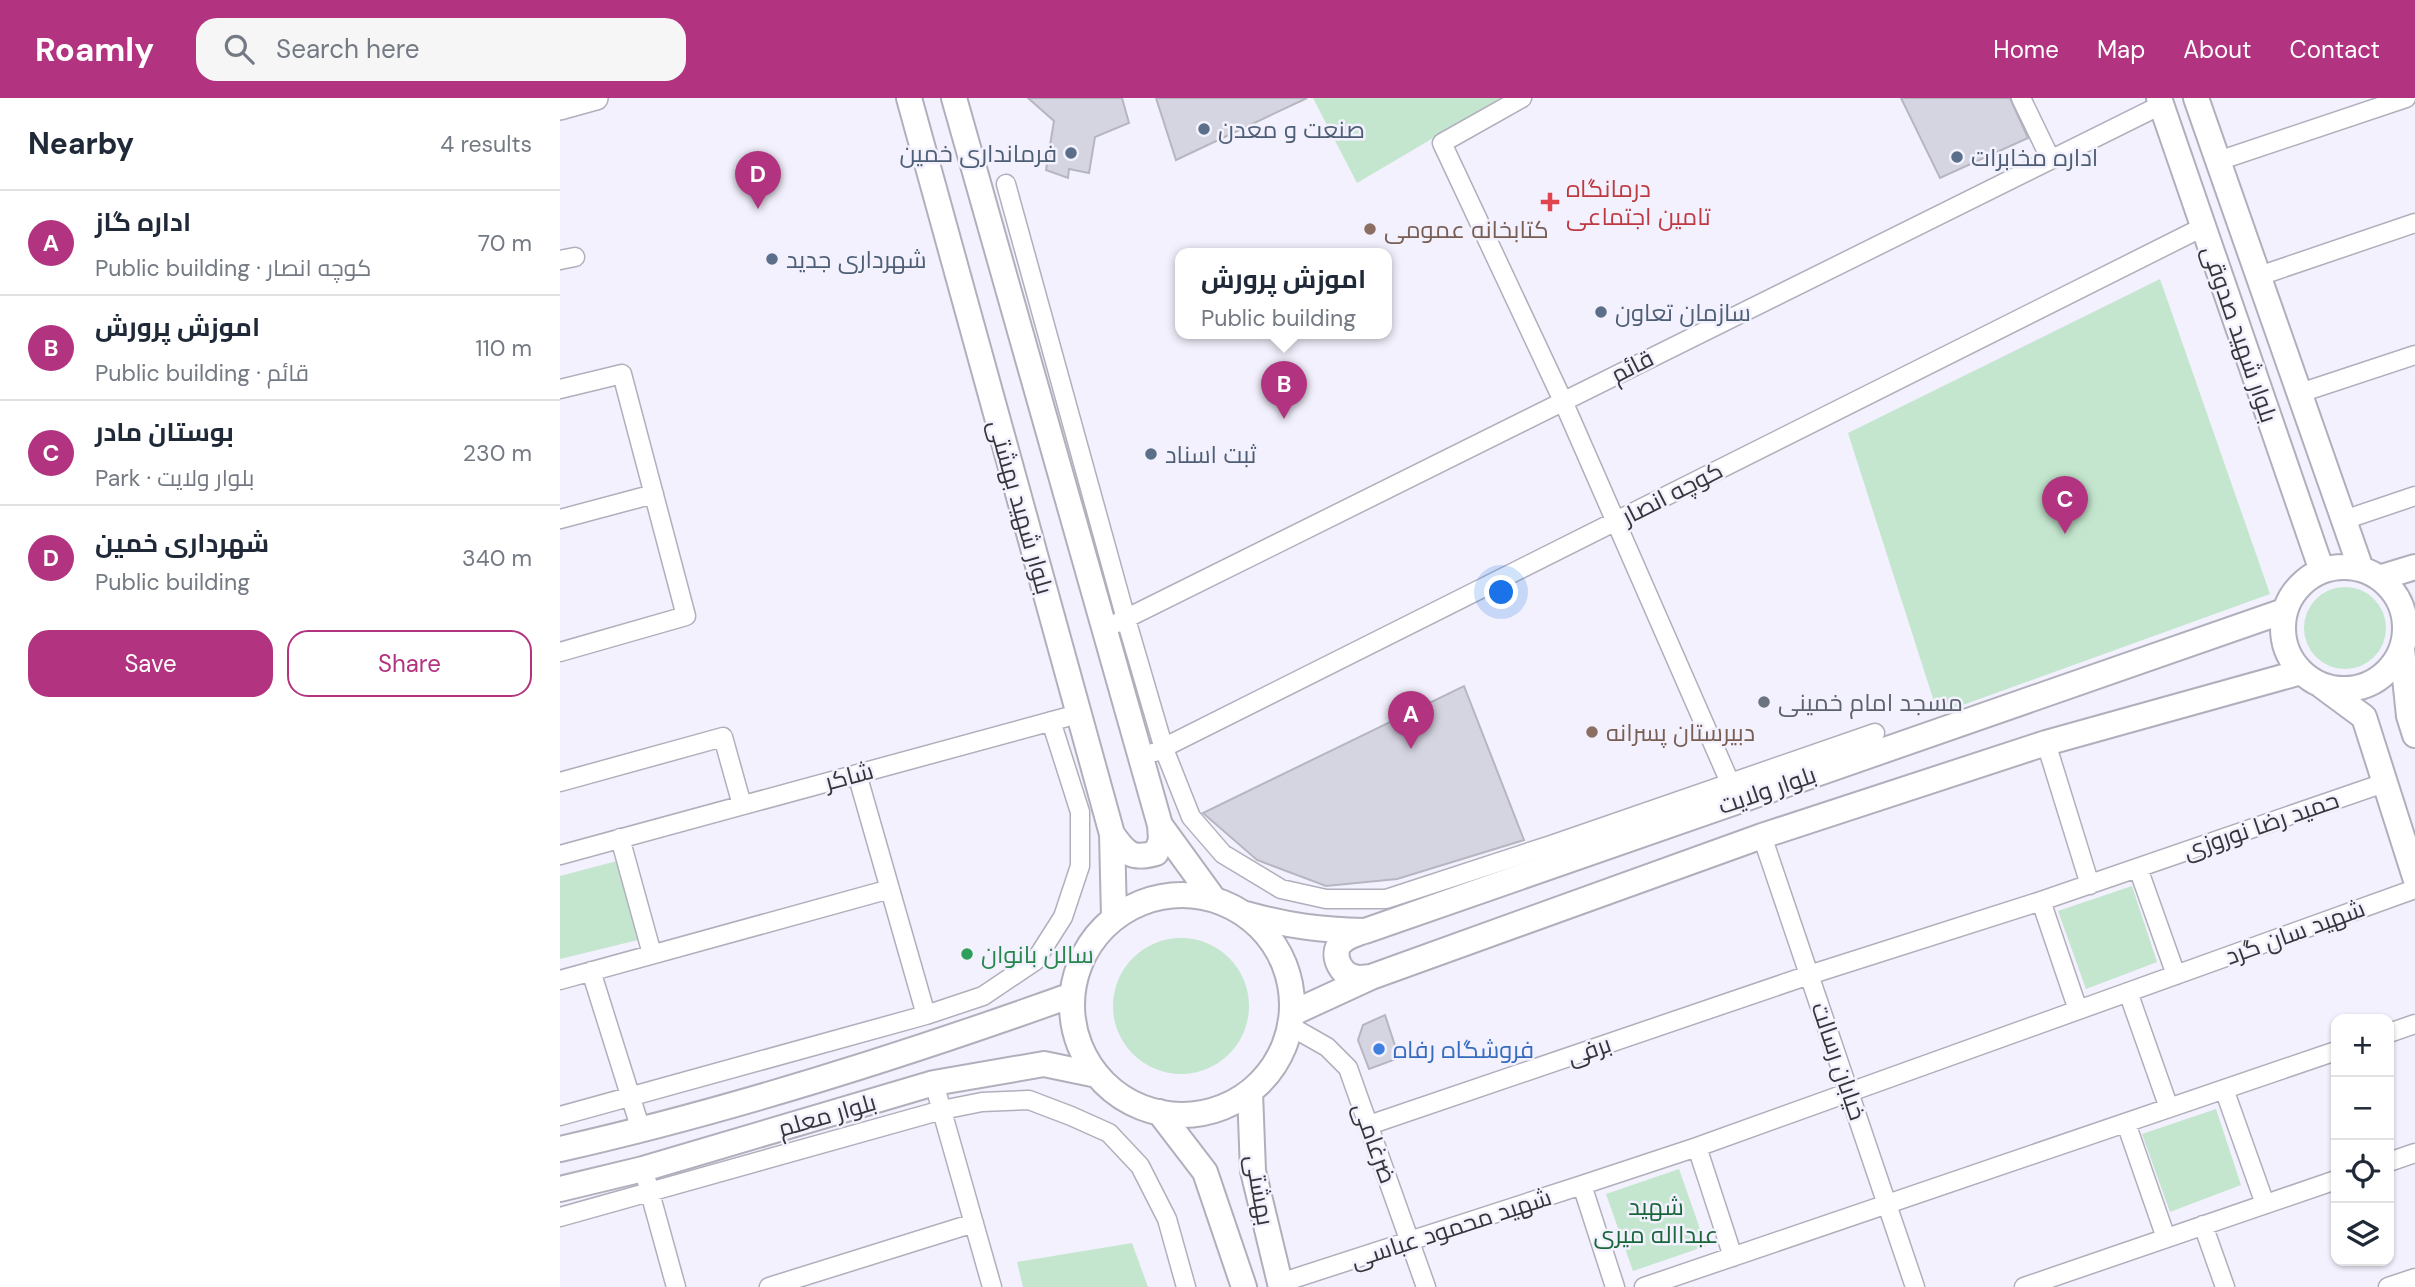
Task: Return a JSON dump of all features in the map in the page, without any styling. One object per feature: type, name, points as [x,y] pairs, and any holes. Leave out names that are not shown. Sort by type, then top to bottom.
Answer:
[{"type":"main road","name":"بلوار شهید بهشتی","points":[[909,98],[1112,834],[1114,917]]},
{"type":"main road","name":"بلوار شهید بهشتی","points":[[954,98],[1115,624],[1141,758],[1160,825],[1213,898]]},
{"type":"main road","name":"بلوار شهید صدوقی","points":[[2196,98],[2344,520],[2370,573]]},
{"type":"main road","name":"بلوار شهید صدوقی","points":[[2160,101],[2322,571]]},
{"type":"main road","points":[[2415,567],[2370,573],[2341,567],[2322,571],[2304,581],[2291,597],[2284,611],[2283,636],[2289,656],[2310,678],[2364,717],[2415,877]]},
{"type":"main road","points":[[2370,573],[2393,592],[2402,610],[2407,634],[2409,716],[2415,736]]},
{"type":"main road","name":"بلوار ولایت","points":[[1246,914],[1287,926],[1320,930],[1364,930],[1735,792],[2284,611]]},
{"type":"main road","points":[[2310,678],[2338,689],[2358,687],[2376,680],[2392,666],[2407,634]]},
{"type":"main road","name":"بلوار ولایت","points":[[1291,1019],[1371,976],[1762,836],[2046,743],[2310,678]]},
{"type":"main road","points":[[1112,834],[1124,851],[1140,858],[1156,853],[1161,840],[1160,825]]},
{"type":"main road","points":[[1189,894],[1213,898],[1246,914],[1273,941],[1289,975],[1291,1019],[1284,1049],[1270,1073],[1250,1092],[1230,1104],[1207,1112],[1184,1115],[1135,1105],[1114,1092],[1084,1057],[1072,1016],[1072,995],[1079,966],[1093,939],[1114,917],[1140,902],[1164,895],[1189,894]]},
{"type":"main road","points":[[1364,930],[1349,936],[1339,945],[1337,958],[1342,971],[1354,978],[1371,976]]},
{"type":"main road","name":"بلوار معلم","points":[[560,1149],[641,1130],[938,1043],[1072,995]]},
{"type":"main road","name":"بلوار معلم","points":[[560,1189],[643,1168],[934,1083],[1044,1064],[1097,1074]]},
{"type":"main road","name":"بهشتی","points":[[1250,1092],[1253,1171],[1280,1285]]},
{"type":"main road","name":"بهشتی","points":[[1159,1112],[1205,1172],[1244,1287]]},
{"type":"street","points":[[560,108],[596,98]]},
{"type":"street","points":[[1522,98],[1442,142],[1563,401],[1735,792]]},
{"type":"street","points":[[2021,98],[2050,158]]},
{"type":"street","points":[[2218,161],[2406,98]]},
{"type":"street","name":"قائم","points":[[1115,624],[2160,101]]},
{"type":"street","points":[[1006,184],[1115,624],[1191,817],[1223,853],[1281,889],[1326,899],[1386,899],[1735,792],[1875,733]]},
{"type":"street","points":[[2259,276],[2415,223]]},
{"type":"street","name":"کوچه انصار","points":[[1141,758],[1164,749],[2203,228]]},
{"type":"street","points":[[2300,393],[2415,355]]},
{"type":"street","points":[[560,389],[622,374],[686,616],[560,652]]},
{"type":"street","points":[[560,519],[654,494]]},
{"type":"street","points":[[2344,520],[2415,496]]},
{"type":"street","name":"شاکر","points":[[561,849],[620,838],[1078,714]]},
{"type":"street","points":[[560,1116],[926,1015],[983,996],[1035,961],[1063,916],[1080,866],[1080,812],[1051,721]]},
{"type":"street","points":[[560,782],[723,737],[741,805]]},
{"type":"street","points":[[2046,743],[2090,884]]},
{"type":"street","points":[[858,774],[926,1015]]},
{"type":"street","name":"حمید رضا نوروزی","points":[[2041,901],[2384,783]]},
{"type":"street","name":"خیابان رسالت","points":[[1762,836],[1915,1287]]},
{"type":"street","points":[[620,838],[652,954]]},
{"type":"street","points":[[2138,868],[2176,975]]},
{"type":"street","points":[[560,980],[890,889]]},
{"type":"street","name":"شهید سان گرد","points":[[2078,1010],[2415,889]]},
{"type":"street","points":[[1733,1257],[1696,1147],[2078,1010],[2041,901],[1810,975]]},
{"type":"street","points":[[591,971],[641,1130]]},
{"type":"street","name":"برفی","points":[[1369,1125],[1810,975]]},
{"type":"street","points":[[2128,992],[2169,1108]]},
{"type":"street","name":"ضرغامی","points":[[1291,1019],[1327,1047],[1348,1068],[1426,1287]]},
{"type":"street","points":[[2394,1031],[2415,1024]]},
{"type":"street","points":[[1644,1287],[2331,1053]]},
{"type":"street","points":[[934,1083],[992,1287]]},
{"type":"street","points":[[2224,1089],[2265,1204]]},
{"type":"street","points":[[560,1217],[942,1110],[982,1102],[1029,1100],[1109,1133],[1140,1166],[1167,1219],[1186,1287]]},
{"type":"street","points":[[2126,1123],[2166,1238]]},
{"type":"street","name":"شهید محمود عباسی","points":[[1280,1285],[1696,1147]]},
{"type":"street","points":[[2394,1160],[2415,1153]]},
{"type":"street","points":[[643,1168],[676,1287]]},
{"type":"street","points":[[2024,1287],[2331,1182]]},
{"type":"street","points":[[1581,1185],[1615,1287]]},
{"type":"street","points":[[769,1287],[974,1223]]},
{"type":"street","points":[[2203,1226],[2225,1287]]},
{"type":"street","points":[[2388,1287],[2415,1278]]},
{"type":"green space","points":[[1313,98],[1501,98],[1357,183]]},
{"type":"green space","points":[[2160,279],[2270,594],[1938,714],[1848,433]]},
{"type":"green space","points":[[2345,587],[2361,590],[2374,599],[2383,612],[2386,628],[2383,644],[2374,657],[2361,666],[2345,669],[2329,666],[2316,657],[2307,644],[2304,628],[2307,612],[2316,599],[2329,590]]},
{"type":"green space","points":[[617,861],[638,940],[560,959],[560,876]]},
{"type":"green space","points":[[2132,886],[2157,962],[2086,989],[2058,911]]},
{"type":"green space","points":[[1181,938],[1207,944],[1229,958],[1243,980],[1249,1006],[1243,1032],[1229,1054],[1207,1068],[1181,1074],[1155,1068],[1133,1054],[1119,1032],[1113,1006],[1119,980],[1133,958],[1155,944]]},
{"type":"green space","points":[[2216,1109],[2241,1185],[2170,1212],[2142,1134]]},
{"type":"green space","name":"شهید عبدااله میری","points":[[1679,1169],[1706,1246],[1633,1271],[1606,1194]]},
{"type":"green space","points":[[1132,1243],[1148,1287],[1023,1287],[1017,1262]]},
{"type":"building","name":"فرمانداری خمین","points":[[1028,98],[1122,98],[1129,123],[1095,137],[1089,173],[1069,169],[1068,178],[1046,170],[1054,121]]},
{"type":"building","name":"صنعت و معدن","points":[[1156,98],[1307,98],[1176,160]]},
{"type":"building","name":"اداره مخابرات","points":[[1901,98],[2010,98],[2028,138],[1940,178]]},
{"type":"building","points":[[1464,686],[1524,840],[1397,879],[1326,886],[1257,860],[1203,813]]},
{"type":"building","name":"فروشگاه رفاه","points":[[1385,1015],[1399,1058],[1369,1069],[1358,1040],[1363,1025]]},
{"type":"place","name":"صنعت و معدن","points":[[1204,129]]},
{"type":"place","name":"فرمانداری خمین","points":[[1071,153]]},
{"type":"place","name":"اداره مخابرات","points":[[1957,157]]},
{"type":"place","name":"درمانگاه تامین اجتماعی","points":[[1550,202]]},
{"type":"place","name":"شهرداری خمین","points":[[758,209]]},
{"type":"place","name":"کتابخانه عمومی","points":[[1370,229]]},
{"type":"place","name":"شهرداری جدید","points":[[772,259]]},
{"type":"place","name":"سازمان تعاون","points":[[1601,312]]},
{"type":"place","name":"اموزش پرورش","points":[[1284,419]]},
{"type":"place","name":"ثبت اسناد","points":[[1151,454]]},
{"type":"place","name":"بوستان مادر","points":[[2065,534]]},
{"type":"place","name":"مسجد امام خمینی","points":[[1764,702]]},
{"type":"place","name":"دبیرستان پسرانه","points":[[1592,732]]},
{"type":"place","name":"اداره گاز","points":[[1411,749]]},
{"type":"place","name":"سالن بانوان","points":[[967,954]]},
{"type":"place","name":"فروشگاه رفاه","points":[[1379,1049]]}]
